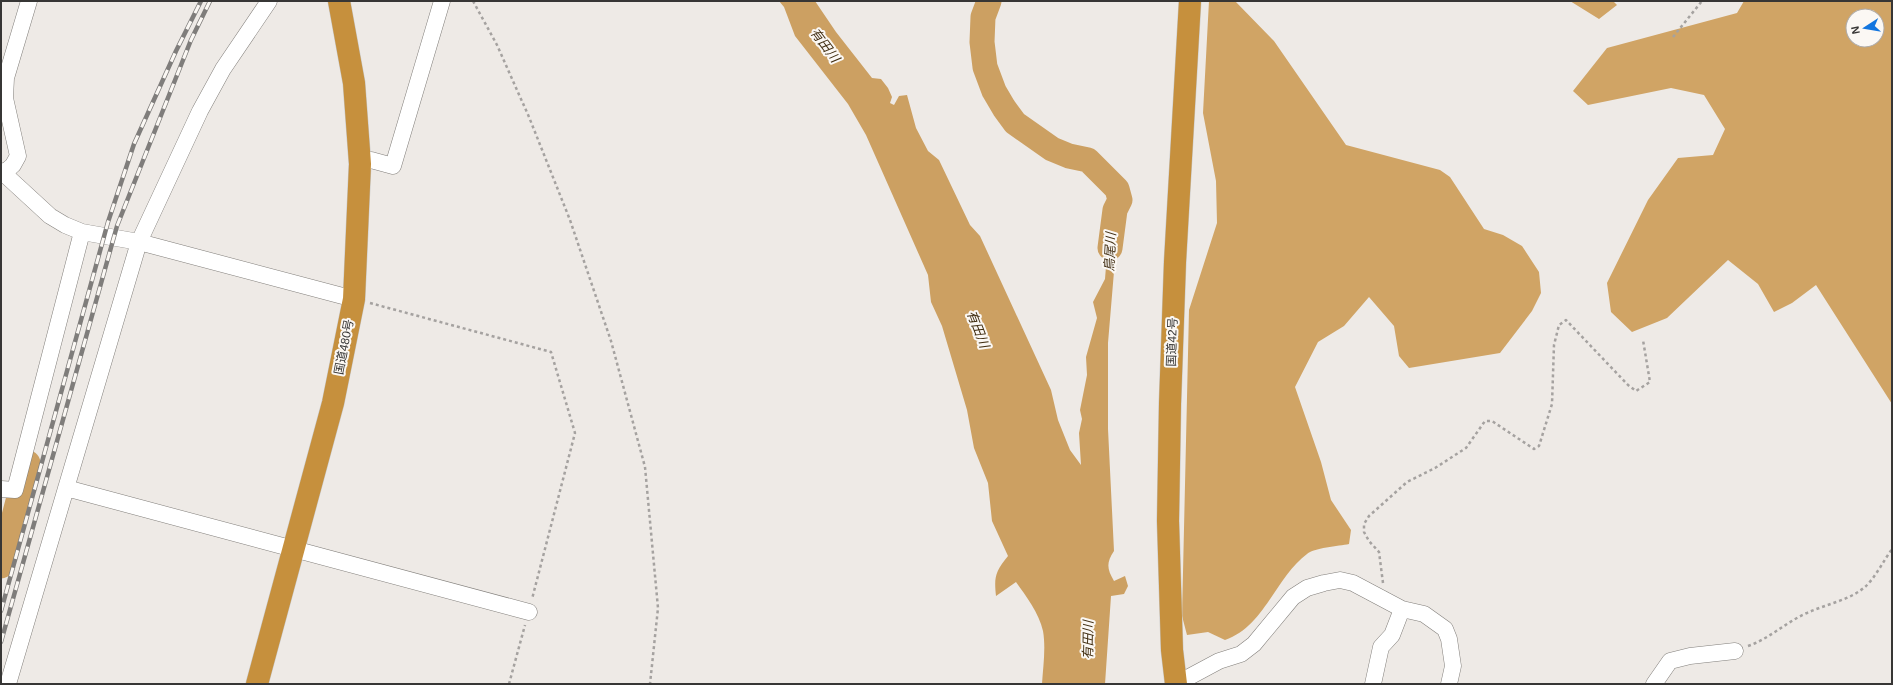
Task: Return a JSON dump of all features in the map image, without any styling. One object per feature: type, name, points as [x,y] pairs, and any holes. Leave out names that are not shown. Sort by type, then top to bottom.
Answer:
[{"type":"highway","name":"国道480号","points":[[257,684],[333,403],[354,299],[360,164],[354,83],[339,1]]},
{"type":"highway","name":"国道42号","points":[[1176,684],[1172,650],[1168,521],[1169,418],[1175,262],[1190,1]]},
{"type":"street","points":[[29,1],[4,89],[18,156],[13,165],[2,172],[50,216],[65,225],[82,232],[139,242],[354,299]]},
{"type":"street","points":[[8,684],[139,242],[200,111],[223,69],[269,1]]},
{"type":"street","points":[[360,164],[371,160],[393,166],[442,1]]},
{"type":"street","points":[[8,489],[82,232]]},
{"type":"street","points":[[66,488],[529,612]]},
{"type":"street","points":[[1176,684],[1198,678],[1219,661],[1242,654],[1254,644],[1293,597],[1308,588],[1340,580],[1353,583],[1402,609],[1424,614],[1445,629],[1449,639],[1453,666],[1449,684]]},
{"type":"street","points":[[1373,684],[1381,647],[1392,635],[1402,609]]},
{"type":"street","points":[[1654,684],[1670,661],[1690,656],[1735,651]]},
{"type":"path","points":[[473,1],[496,45],[529,117],[570,220],[611,341],[643,460],[658,608],[650,684]]},
{"type":"path","points":[[1673,37],[1702,1]]},
{"type":"path","points":[[354,299],[551,352],[575,433],[509,684]]},
{"type":"path","points":[[1382,599],[1383,572],[1379,552],[1369,541],[1364,532],[1364,524],[1369,516],[1407,482],[1435,468],[1466,448],[1485,421],[1492,421],[1534,449],[1539,446],[1552,404],[1554,345],[1559,325],[1566,320],[1628,385],[1636,391],[1650,382],[1643,340]]},
{"type":"path","points":[[1735,651],[1760,642],[1781,627],[1807,612],[1846,599],[1866,586],[1892,549]]},
{"type":"shaded area","points":[[1209,1],[1235,1],[1274,41],[1346,145],[1440,170],[1450,177],[1484,229],[1503,235],[1522,246],[1539,272],[1541,293],[1532,311],[1500,353],[1409,368],[1399,356],[1394,326],[1369,297],[1344,326],[1318,342],[1295,387],[1321,462],[1331,500],[1351,530],[1349,544],[1320,549],[1307,554],[1287,575],[1260,613],[1250,624],[1238,634],[1225,640],[1208,632],[1187,635],[1182,616],[1189,310],[1217,223],[1216,181],[1203,113]]},
{"type":"shaded area","points":[[1570,1],[1613,1],[1617,5],[1599,19]]},
{"type":"shaded area","points":[[1744,1],[1892,1],[1892,404],[1816,285],[1792,303],[1774,312],[1758,284],[1728,260],[1667,318],[1632,332],[1611,312],[1607,283],[1648,200],[1678,158],[1713,155],[1725,129],[1704,95],[1671,88],[1588,105],[1573,91],[1607,48],[1737,13]]},
{"type":"water","name":"有田川","points":[[779,1],[815,1],[836,32],[872,78],[881,79],[888,88],[892,97],[890,103],[894,105],[899,96],[907,95],[916,128],[928,151],[939,160],[970,225],[980,236],[1051,390],[1058,420],[1070,450],[1081,465],[1079,433],[1082,419],[1080,410],[1087,375],[1086,357],[1097,318],[1093,302],[1105,279],[1107,254],[1103,235],[1112,212],[1118,224],[1108,343],[1108,429],[1114,551],[1108,566],[1114,581],[1125,576],[1128,586],[1124,594],[1111,596],[1105,684],[1042,684],[1044,637],[1041,624],[1035,611],[1016,582],[996,596],[996,575],[1000,566],[1008,556],[992,521],[988,483],[974,448],[967,410],[942,326],[931,302],[928,275],[866,135],[848,104],[795,36],[784,7]]},
{"type":"waterway","name":"鳥尾川","points":[[989,1],[983,17],[982,42],[985,67],[994,91],[1015,123],[1052,149],[1069,156],[1088,160],[1117,189],[1120,200],[1115,210],[1110,248]]},
{"type":"waterway","points":[[1,566],[28,463]]},
{"type":"railway","points":[[1,611],[108,222],[134,144],[176,51],[201,1]]},
{"type":"railway","points":[[1,642],[117,226],[191,40],[210,1]]}]
